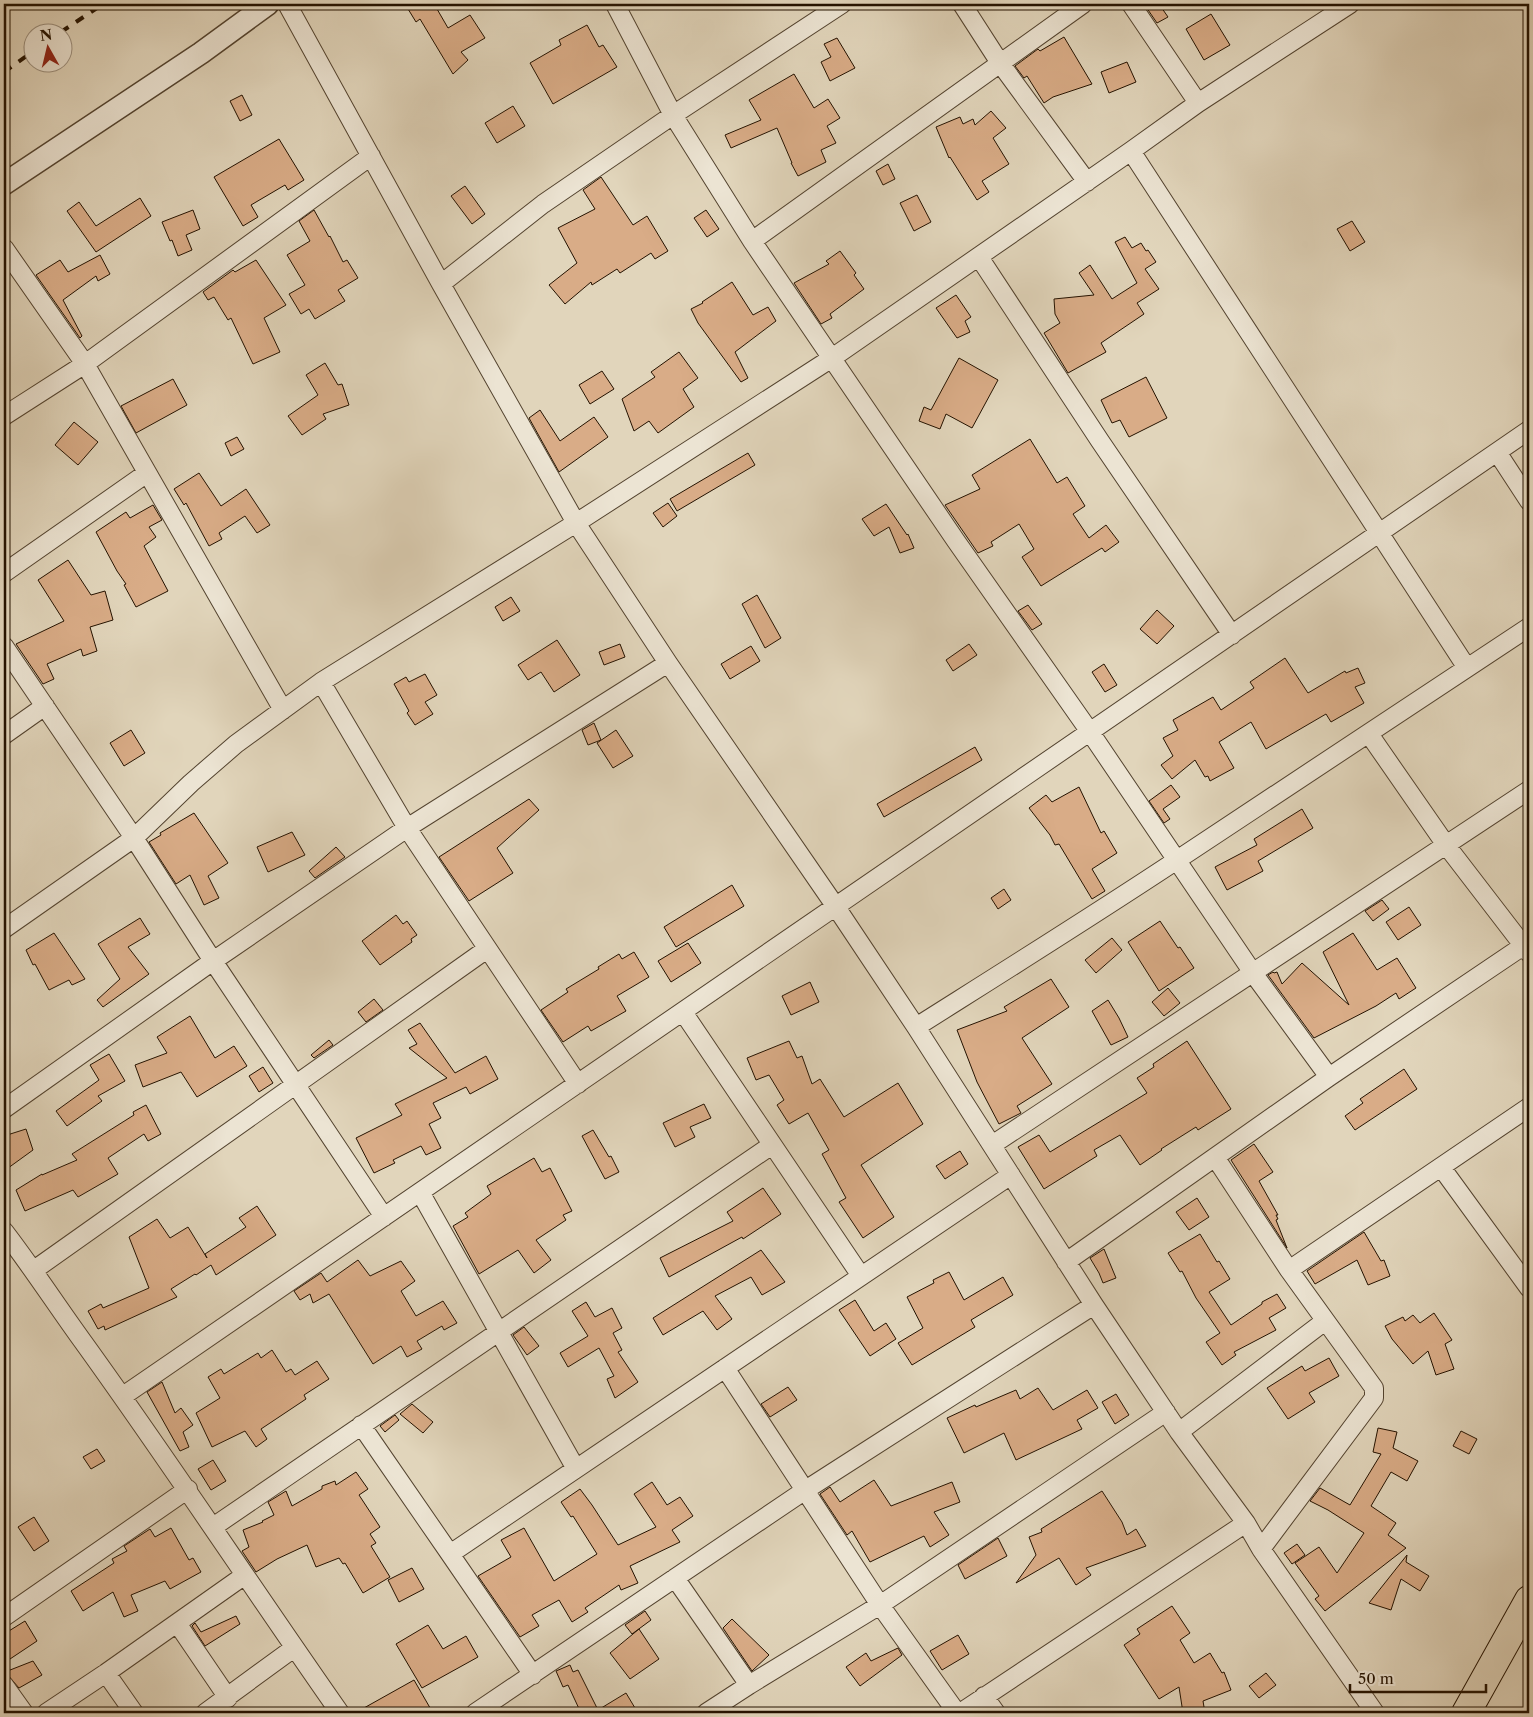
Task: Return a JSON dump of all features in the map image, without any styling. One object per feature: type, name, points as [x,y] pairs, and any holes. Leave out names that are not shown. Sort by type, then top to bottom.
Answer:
[{"type":"highway","points":[[1466,1713],[1526,1616]]},
{"type":"street","points":[[4,184],[201,53],[268,4]]},
{"type":"street","points":[[287,4],[441,284],[576,523],[668,663],[916,1027],[1066,1262],[1179,1432],[1246,1523],[1375,1713]]},
{"type":"street","points":[[615,4],[673,115],[752,242],[956,541],[1090,732],[1253,973],[1329,1077]]},
{"type":"street","points":[[441,284],[543,204],[673,115],[842,4]]},
{"type":"street","points":[[962,4],[1000,63],[1086,182]]},
{"type":"street","points":[[752,242],[1082,4]]},
{"type":"street","points":[[1131,4],[1198,103]]},
{"type":"street","points":[[4,929],[134,838],[191,783],[236,744],[321,682],[576,523],[832,358],[1131,151],[1331,9],[1350,4]]},
{"type":"street","points":[[1131,151],[1467,668]]},
{"type":"street","points":[[4,416],[85,364],[371,156]]},
{"type":"street","points":[[4,248],[85,364],[283,710]]},
{"type":"street","points":[[979,257],[1100,442],[1232,635]]},
{"type":"street","points":[[123,1396],[1529,430]]},
{"type":"street","points":[[1498,452],[1529,501]]},
{"type":"street","points":[[4,573],[147,474]]},
{"type":"street","points":[[916,1027],[1176,861],[1529,627]]},
{"type":"street","points":[[4,646],[134,838],[213,961],[384,1217]]},
{"type":"street","points":[[4,1109],[213,961],[407,828],[668,663]]},
{"type":"street","points":[[321,682],[407,828],[578,1084]]},
{"type":"street","points":[[4,735],[45,706]]},
{"type":"street","points":[[1066,1262],[1329,1077],[1528,947],[1446,845],[1368,734]]},
{"type":"street","points":[[992,1145],[1529,790]]},
{"type":"street","points":[[34,1270],[487,949]]},
{"type":"street","points":[[683,1012],[861,1276]]},
{"type":"street","points":[[1289,1270],[1529,1107]]},
{"type":"street","points":[[212,1527],[772,1145]]},
{"type":"street","points":[[1215,1157],[1289,1270],[1374,1388],[1374,1398],[1262,1549]]},
{"type":"street","points":[[1441,1167],[1529,1288]]},
{"type":"street","points":[[450,1554],[1011,1175]]},
{"type":"street","points":[[420,1192],[576,1469]]},
{"type":"street","points":[[4,1231],[34,1270],[188,1489],[294,1648],[340,1713]]},
{"type":"street","points":[[482,1711],[804,1491],[1094,1305]]},
{"type":"street","points":[[1179,1432],[1326,1321]]},
{"type":"street","points":[[725,1368],[880,1605],[958,1713],[1246,1523]]},
{"type":"street","points":[[706,1713],[880,1605],[1166,1412]]},
{"type":"street","points":[[361,1425],[533,1675]]},
{"type":"street","points":[[4,1617],[188,1489]]},
{"type":"street","points":[[46,1713],[246,1575]]},
{"type":"street","points":[[675,1578],[749,1685]]},
{"type":"street","points":[[177,1623],[228,1698]]},
{"type":"street","points":[[205,1713],[294,1648]]},
{"type":"street","points":[[106,1673],[134,1713]]},
{"type":"street","points":[[4,1685],[24,1713]]},
{"type":"street","points":[[984,1696],[996,1713]]},
{"type":"building","points":[[405,4],[446,4],[437,9],[448,28],[470,15],[485,38],[461,52],[468,60],[453,74],[420,19],[416,22]]},
{"type":"building","points":[[1144,4],[1159,4],[1168,17],[1157,23]]},
{"type":"building","points":[[1211,14],[1230,45],[1204,60],[1186,29]]},
{"type":"building","points":[[587,25],[599,47],[603,45],[617,67],[553,104],[530,63],[561,45],[559,40]]},
{"type":"building","points":[[1064,37],[1092,84],[1053,97],[1044,103],[1027,76],[1024,78],[1015,66],[1038,49],[1040,51]]},
{"type":"building","points":[[837,38],[855,68],[830,81],[821,62],[831,57],[824,44]]},
{"type":"building","points":[[1127,62],[1136,82],[1109,93],[1101,72]]},
{"type":"building","points":[[794,74],[814,108],[828,99],[840,118],[827,126],[836,143],[821,150],[826,162],[798,176],[777,128],[731,148],[725,135],[761,120],[749,100]]},
{"type":"building","points":[[242,95],[252,115],[240,121],[230,101]]},
{"type":"building","points":[[513,106],[525,126],[497,143],[485,123]]},
{"type":"building","points":[[991,111],[1006,128],[993,138],[1009,164],[982,181],[989,192],[977,200],[949,158],[936,127],[960,117],[963,124],[973,119],[975,125]]},
{"type":"building","points":[[279,139],[304,180],[288,190],[285,185],[251,205],[258,217],[243,226],[214,177]]},
{"type":"building","points":[[888,164],[895,179],[883,185],[876,171]]},
{"type":"building","points":[[601,177],[633,225],[647,216],[668,251],[655,259],[651,253],[620,273],[617,269],[592,285],[591,282],[565,304],[549,285],[577,263],[558,228],[595,209],[583,190]]},
{"type":"building","points":[[465,186],[485,214],[472,224],[451,196]]},
{"type":"building","points":[[917,195],[931,222],[914,231],[900,203]]},
{"type":"building","points":[[140,198],[151,216],[96,252],[67,211],[79,202],[96,226]]},
{"type":"building","points":[[193,210],[200,229],[186,235],[192,250],[178,256],[162,222]]},
{"type":"building","points":[[314,210],[343,262],[347,260],[358,278],[338,290],[345,301],[315,319],[309,309],[301,314],[289,294],[305,285],[287,255],[310,241],[299,221]]},
{"type":"building","points":[[706,210],[719,229],[707,237],[694,218]]},
{"type":"building","points":[[1352,221],[1365,242],[1350,251],[1337,229]]},
{"type":"building","points":[[1125,237],[1132,248],[1141,243],[1156,262],[1145,269],[1159,289],[1137,303],[1144,314],[1101,343],[1106,352],[1068,373],[1044,333],[1060,323],[1055,314],[1054,299],[1094,295],[1079,273],[1090,265],[1112,299],[1137,283],[1115,242]]},
{"type":"building","points":[[840,251],[856,273],[854,275],[864,289],[830,314],[832,318],[821,324],[794,283],[829,264],[826,261]]},
{"type":"building","points":[[100,255],[110,274],[98,281],[96,276],[63,300],[82,336],[80,338],[36,275],[60,260],[68,272]]},
{"type":"building","points":[[256,260],[286,305],[264,318],[280,352],[253,364],[231,318],[228,320],[214,297],[208,300],[203,292],[233,270],[235,272]]},
{"type":"building","points":[[732,282],[753,315],[768,307],[776,321],[735,352],[748,378],[741,382],[698,323],[691,309],[703,303]]},
{"type":"building","points":[[956,295],[971,317],[965,321],[970,332],[957,338],[936,308]]},
{"type":"building","points":[[679,352],[698,378],[683,389],[694,407],[658,433],[649,421],[634,431],[622,399],[655,377],[651,372]]},
{"type":"building","points":[[959,358],[998,380],[972,428],[946,414],[940,429],[919,421],[924,407],[931,410]]},
{"type":"building","points":[[325,363],[338,385],[342,384],[349,405],[323,414],[326,419],[302,435],[288,416],[318,395],[306,375]]},
{"type":"building","points":[[602,371],[614,389],[590,404],[579,385]]},
{"type":"building","points":[[1146,377],[1167,418],[1129,437],[1120,420],[1112,423],[1101,400]]},
{"type":"building","points":[[173,379],[187,405],[136,433],[121,406]]},
{"type":"building","points":[[540,410],[560,441],[594,417],[608,437],[559,472],[529,418]]},
{"type":"building","points":[[74,422],[98,442],[78,465],[55,445]]},
{"type":"building","points":[[237,437],[244,449],[231,456],[225,443]]},
{"type":"building","points":[[1030,439],[1057,483],[1067,477],[1085,506],[1073,514],[1089,538],[1106,525],[1119,542],[1105,552],[1102,548],[1041,586],[1022,557],[1034,549],[1019,524],[991,542],[993,546],[978,553],[945,505],[980,489],[972,475]]},
{"type":"building","points":[[748,453],[755,465],[677,511],[670,499]]},
{"type":"building","points":[[199,473],[221,506],[246,489],[270,525],[257,533],[245,516],[219,533],[222,539],[209,546],[186,503],[184,505],[174,489]]},
{"type":"building","points":[[668,503],[677,516],[663,527],[653,513]]},
{"type":"building","points":[[886,504],[908,534],[914,548],[900,553],[889,527],[874,536],[862,519]]},
{"type":"building","points":[[153,505],[162,520],[149,527],[156,537],[144,546],[168,591],[136,607],[124,585],[126,584],[96,532],[126,512],[130,518]]},
{"type":"building","points":[[68,560],[91,595],[105,591],[113,620],[90,627],[97,651],[83,656],[81,649],[47,664],[54,679],[43,684],[16,644],[64,621],[38,580]]},
{"type":"building","points":[[757,595],[781,638],[765,648],[742,604]]},
{"type":"building","points":[[511,597],[520,611],[503,621],[495,607]]},
{"type":"building","points":[[1028,605],[1042,624],[1032,630],[1018,611]]},
{"type":"building","points":[[1157,610],[1174,626],[1157,644],[1140,629]]},
{"type":"building","points":[[557,640],[580,675],[554,692],[541,672],[528,680],[518,665]]},
{"type":"building","points":[[620,644],[625,657],[604,665],[599,652]]},
{"type":"building","points":[[969,644],[977,655],[953,671],[946,660]]},
{"type":"building","points":[[751,646],[760,661],[730,679],[721,664]]},
{"type":"building","points":[[1285,658],[1308,693],[1345,671],[1346,673],[1358,668],[1365,683],[1355,687],[1364,703],[1331,722],[1326,714],[1266,749],[1251,722],[1219,742],[1234,768],[1210,781],[1208,776],[1205,777],[1195,760],[1172,779],[1161,765],[1173,756],[1163,738],[1178,730],[1173,720],[1213,697],[1221,710],[1254,688],[1250,682]]},
{"type":"building","points":[[1104,664],[1117,685],[1105,692],[1092,672]]},
{"type":"building","points":[[425,674],[437,695],[425,702],[433,714],[415,725],[407,713],[409,711],[394,684],[406,677],[409,682]]},
{"type":"building","points":[[594,723],[601,740],[588,745],[582,730]]},
{"type":"building","points":[[131,730],[145,753],[124,766],[110,743]]},
{"type":"building","points":[[616,730],[633,756],[613,768],[597,743]]},
{"type":"building","points":[[975,747],[982,760],[884,817],[877,804]]},
{"type":"building","points":[[1171,785],[1180,797],[1163,809],[1170,819],[1164,823],[1149,801]]},
{"type":"building","points":[[1079,787],[1101,833],[1104,831],[1117,853],[1092,869],[1105,891],[1092,899],[1059,844],[1055,845],[1050,835],[1029,808],[1046,795],[1052,802]]},
{"type":"building","points":[[529,799],[539,810],[497,848],[513,873],[469,901],[439,857]]},
{"type":"building","points":[[1302,809],[1313,828],[1258,861],[1263,871],[1227,890],[1215,867],[1257,845],[1254,839]]},
{"type":"building","points":[[194,813],[228,863],[208,876],[219,898],[204,905],[190,875],[176,884],[149,842],[161,835],[160,833]]},
{"type":"building","points":[[292,832],[305,855],[268,872],[257,847]]},
{"type":"building","points":[[336,847],[345,857],[315,878],[309,871]]},
{"type":"building","points":[[732,885],[744,906],[676,947],[664,927]]},
{"type":"building","points":[[1004,889],[1011,900],[998,909],[991,898]]},
{"type":"building","points":[[1382,900],[1389,909],[1373,921],[1365,911]]},
{"type":"building","points":[[1409,907],[1421,925],[1398,940],[1386,922]]},
{"type":"building","points":[[396,915],[403,924],[407,921],[417,935],[411,939],[412,942],[380,965],[362,941]]},
{"type":"building","points":[[140,918],[150,934],[128,947],[149,974],[103,1007],[97,1000],[120,979],[98,944]]},
{"type":"building","points":[[1160,921],[1194,968],[1159,991],[1128,942]]},
{"type":"building","points":[[54,933],[85,979],[72,985],[69,980],[49,990],[26,950]]},
{"type":"building","points":[[1353,933],[1377,970],[1397,958],[1416,988],[1399,999],[1396,993],[1376,1006],[1314,1038],[1268,975],[1277,972],[1282,984],[1302,963],[1349,1005],[1323,952]]},
{"type":"building","points":[[1112,938],[1122,950],[1096,973],[1085,960]]},
{"type":"building","points":[[688,943],[701,963],[671,982],[658,961]]},
{"type":"building","points":[[634,952],[649,977],[617,996],[626,1011],[591,1031],[588,1026],[563,1042],[541,1010],[568,992],[566,989],[599,969],[598,967],[619,954],[622,959]]},
{"type":"building","points":[[1051,979],[1069,1007],[1022,1038],[1052,1084],[1017,1106],[1021,1113],[999,1124],[977,1082],[957,1030],[1007,1011],[1004,1007]]},
{"type":"building","points":[[810,982],[819,1002],[791,1015],[782,996]]},
{"type":"building","points":[[1168,988],[1180,1003],[1164,1016],[1152,1002]]},
{"type":"building","points":[[374,999],[383,1010],[366,1022],[358,1012]]},
{"type":"building","points":[[1108,1000],[1128,1037],[1111,1045],[1092,1011]]},
{"type":"building","points":[[190,1016],[215,1058],[234,1046],[247,1066],[197,1097],[181,1072],[143,1087],[135,1065],[167,1053],[157,1037]]},
{"type":"building","points":[[420,1023],[455,1073],[486,1056],[498,1079],[470,1094],[466,1087],[433,1103],[441,1118],[429,1124],[441,1148],[426,1155],[421,1146],[393,1160],[395,1163],[374,1173],[356,1138],[402,1115],[395,1104],[447,1078],[409,1048],[417,1044],[408,1030]]},
{"type":"building","points":[[329,1040],[333,1045],[314,1058],[311,1055]]},
{"type":"building","points":[[789,1041],[797,1058],[802,1056],[812,1084],[820,1079],[844,1117],[898,1083],[923,1124],[861,1165],[894,1217],[863,1238],[839,1202],[846,1198],[822,1154],[829,1150],[808,1113],[789,1124],[777,1105],[784,1100],[769,1075],[756,1080],[747,1058]]},
{"type":"building","points":[[1187,1041],[1231,1109],[1198,1130],[1196,1127],[1140,1165],[1120,1135],[1094,1150],[1097,1156],[1044,1189],[1018,1147],[1039,1135],[1050,1152],[1147,1093],[1137,1078],[1154,1067],[1153,1064]]},
{"type":"building","points":[[109,1054],[125,1081],[98,1096],[102,1101],[67,1126],[56,1111],[99,1080],[90,1065]]},
{"type":"building","points":[[263,1067],[273,1083],[259,1092],[249,1076]]},
{"type":"building","points":[[1404,1069],[1417,1089],[1355,1130],[1345,1116],[1363,1103],[1360,1099]]},
{"type":"building","points":[[704,1104],[711,1118],[690,1127],[695,1137],[675,1147],[663,1123]]},
{"type":"building","points":[[146,1105],[161,1134],[148,1141],[144,1134],[108,1158],[118,1174],[78,1197],[73,1190],[25,1211],[16,1190],[42,1174],[77,1160],[72,1154],[134,1115],[133,1112]]},
{"type":"building","points":[[26,1129],[33,1150],[4,1171],[4,1136]]},
{"type":"building","points":[[593,1130],[609,1157],[611,1156],[619,1172],[605,1179],[582,1136]]},
{"type":"building","points":[[1254,1144],[1273,1172],[1259,1181],[1278,1215],[1276,1215],[1278,1219],[1276,1220],[1287,1248],[1231,1160]]},
{"type":"building","points":[[960,1151],[968,1164],[945,1179],[936,1166]]},
{"type":"building","points":[[534,1158],[542,1172],[550,1168],[572,1211],[563,1215],[566,1220],[536,1240],[551,1260],[534,1273],[518,1250],[479,1274],[453,1226],[468,1217],[465,1213],[491,1194],[487,1186]]},
{"type":"building","points":[[763,1188],[781,1214],[743,1239],[742,1237],[669,1277],[660,1258],[733,1221],[727,1212]]},
{"type":"building","points":[[1197,1198],[1209,1217],[1189,1230],[1176,1212]]},
{"type":"building","points":[[257,1206],[276,1235],[216,1275],[211,1265],[171,1289],[177,1297],[105,1330],[104,1326],[98,1329],[88,1311],[101,1304],[103,1308],[149,1288],[129,1237],[157,1219],[170,1238],[188,1227],[207,1258],[205,1254],[246,1227],[239,1218]]},
{"type":"building","points":[[1364,1232],[1381,1261],[1384,1260],[1390,1276],[1368,1285],[1357,1260],[1315,1284],[1307,1271]]},
{"type":"building","points":[[1200,1234],[1230,1279],[1209,1292],[1231,1325],[1262,1304],[1262,1302],[1277,1294],[1286,1308],[1269,1318],[1276,1330],[1234,1352],[1236,1355],[1222,1365],[1206,1342],[1220,1333],[1196,1298],[1182,1271],[1180,1272],[1168,1253]]},
{"type":"building","points":[[1104,1249],[1116,1278],[1103,1283],[1090,1258]]},
{"type":"building","points":[[761,1250],[785,1282],[762,1295],[751,1277],[715,1296],[732,1319],[717,1330],[703,1311],[663,1335],[653,1318]]},
{"type":"building","points":[[358,1260],[370,1276],[401,1261],[415,1281],[401,1291],[416,1316],[443,1301],[457,1323],[444,1330],[442,1326],[417,1341],[422,1349],[407,1357],[401,1346],[373,1364],[329,1294],[313,1303],[310,1294],[300,1300],[294,1291],[321,1273],[327,1282]]},
{"type":"building","points":[[949,1272],[964,1300],[1003,1277],[1013,1295],[971,1320],[975,1327],[912,1365],[898,1343],[923,1328],[907,1297],[934,1283],[933,1280]]},
{"type":"building","points":[[855,1300],[874,1331],[886,1323],[896,1339],[870,1356],[839,1310]]},
{"type":"building","points":[[586,1302],[595,1317],[612,1308],[622,1328],[613,1333],[622,1350],[618,1352],[638,1382],[615,1398],[607,1379],[614,1376],[599,1348],[568,1367],[560,1353],[588,1336],[572,1311]]},
{"type":"building","points":[[1434,1313],[1452,1340],[1445,1344],[1454,1369],[1436,1375],[1428,1351],[1413,1364],[1392,1339],[1385,1326],[1403,1317],[1405,1321],[1413,1315],[1420,1323]]},
{"type":"building","points":[[524,1327],[539,1346],[527,1355],[513,1335]]},
{"type":"building","points":[[272,1350],[286,1372],[291,1369],[295,1375],[317,1361],[329,1379],[304,1395],[306,1399],[261,1429],[267,1439],[256,1447],[245,1431],[212,1447],[196,1413],[220,1398],[208,1377],[221,1369],[224,1374],[258,1353],[261,1358]]},
{"type":"building","points":[[1329,1358],[1339,1376],[1309,1393],[1315,1402],[1288,1419],[1267,1388],[1302,1366],[1305,1371]]},
{"type":"building","points":[[162,1382],[175,1413],[181,1408],[193,1425],[183,1432],[189,1447],[180,1451],[147,1392]]},
{"type":"building","points":[[788,1387],[797,1400],[770,1417],[761,1404]]},
{"type":"building","points":[[1038,1388],[1053,1410],[1087,1390],[1098,1408],[1077,1420],[1082,1429],[1016,1460],[1004,1433],[964,1453],[947,1418],[975,1405],[976,1407],[1016,1390],[1020,1399]]},
{"type":"building","points":[[1116,1394],[1129,1415],[1115,1424],[1102,1402]]},
{"type":"building","points":[[412,1404],[433,1422],[423,1433],[400,1414]]},
{"type":"building","points":[[395,1415],[399,1420],[385,1432],[380,1426]]},
{"type":"building","points":[[1378,1428],[1397,1432],[1393,1448],[1418,1461],[1407,1481],[1391,1472],[1371,1506],[1396,1523],[1388,1535],[1406,1548],[1325,1611],[1315,1599],[1319,1596],[1295,1563],[1319,1547],[1337,1573],[1364,1533],[1310,1501],[1320,1488],[1350,1505],[1381,1454],[1373,1452]]},
{"type":"building","points":[[1461,1431],[1477,1439],[1469,1454],[1453,1446]]},
{"type":"building","points":[[97,1449],[105,1461],[91,1469],[83,1457]]},
{"type":"building","points":[[213,1460],[226,1481],[211,1490],[198,1469]]},
{"type":"building","points":[[356,1472],[368,1489],[359,1495],[380,1527],[370,1534],[376,1543],[371,1546],[390,1577],[363,1593],[345,1563],[343,1564],[339,1558],[316,1567],[307,1545],[277,1559],[256,1572],[242,1551],[249,1547],[243,1530],[263,1522],[274,1515],[268,1502],[286,1491],[292,1506],[322,1489],[322,1486],[335,1481],[336,1485]]},
{"type":"building","points":[[874,1480],[891,1506],[952,1482],[960,1502],[934,1512],[949,1535],[930,1547],[924,1536],[870,1562],[852,1531],[847,1535],[820,1494],[830,1487],[840,1502]]},
{"type":"building","points":[[652,1482],[667,1505],[680,1497],[693,1516],[672,1530],[680,1542],[630,1566],[638,1583],[621,1590],[619,1585],[585,1608],[588,1612],[572,1622],[559,1600],[532,1615],[539,1626],[520,1637],[478,1576],[511,1557],[501,1540],[524,1528],[554,1581],[597,1554],[573,1516],[571,1517],[561,1502],[580,1489],[618,1545],[656,1527],[634,1494]]},
{"type":"building","points":[[1102,1491],[1122,1522],[1127,1535],[1136,1529],[1146,1546],[1086,1568],[1091,1575],[1076,1585],[1059,1558],[1016,1583],[1036,1555],[1029,1537],[1042,1532],[1041,1529]]},
{"type":"building","points":[[34,1517],[49,1541],[34,1551],[18,1527]]},
{"type":"building","points":[[171,1528],[189,1560],[193,1558],[201,1572],[170,1589],[165,1581],[131,1595],[138,1611],[124,1617],[113,1592],[83,1611],[71,1591],[114,1563],[112,1559],[127,1551],[124,1546],[150,1529],[155,1537]]},
{"type":"building","points":[[998,1538],[1007,1556],[965,1579],[958,1565]]},
{"type":"building","points":[[1297,1544],[1305,1555],[1292,1564],[1284,1553]]},
{"type":"building","points":[[1407,1555],[1406,1562],[1429,1576],[1420,1591],[1401,1579],[1391,1610],[1369,1603]]},
{"type":"building","points":[[412,1568],[424,1589],[399,1602],[388,1580]]},
{"type":"building","points":[[1172,1606],[1190,1633],[1180,1640],[1194,1663],[1210,1653],[1222,1673],[1224,1672],[1231,1690],[1203,1701],[1205,1713],[1183,1713],[1179,1687],[1159,1699],[1124,1645],[1140,1634],[1137,1629]]},
{"type":"building","points":[[645,1611],[651,1620],[632,1634],[625,1625]]},
{"type":"building","points":[[236,1616],[240,1624],[205,1646],[192,1626],[195,1623],[201,1632]]},
{"type":"building","points":[[732,1619],[769,1655],[752,1671],[723,1628]]},
{"type":"building","points":[[25,1621],[37,1641],[4,1663],[4,1634]]},
{"type":"building","points":[[428,1625],[443,1649],[466,1636],[478,1657],[422,1688],[396,1644]]},
{"type":"building","points":[[639,1629],[659,1659],[630,1679],[610,1653]]},
{"type":"building","points":[[958,1635],[969,1654],[942,1670],[930,1651]]},
{"type":"building","points":[[898,1648],[902,1655],[860,1686],[846,1667],[866,1653],[871,1661]]},
{"type":"building","points":[[33,1661],[42,1675],[19,1688],[5,1672]]},
{"type":"building","points":[[570,1665],[573,1672],[578,1670],[598,1710],[626,1693],[638,1713],[581,1713],[568,1685],[563,1687],[556,1671]]},
{"type":"building","points":[[1266,1673],[1276,1685],[1259,1698],[1249,1686]]},
{"type":"building","points":[[414,1680],[433,1713],[355,1713]]},
{"type":"railway","points":[[72,25],[103,4]]},
{"type":"railway","points":[[4,72],[22,59]]}]
